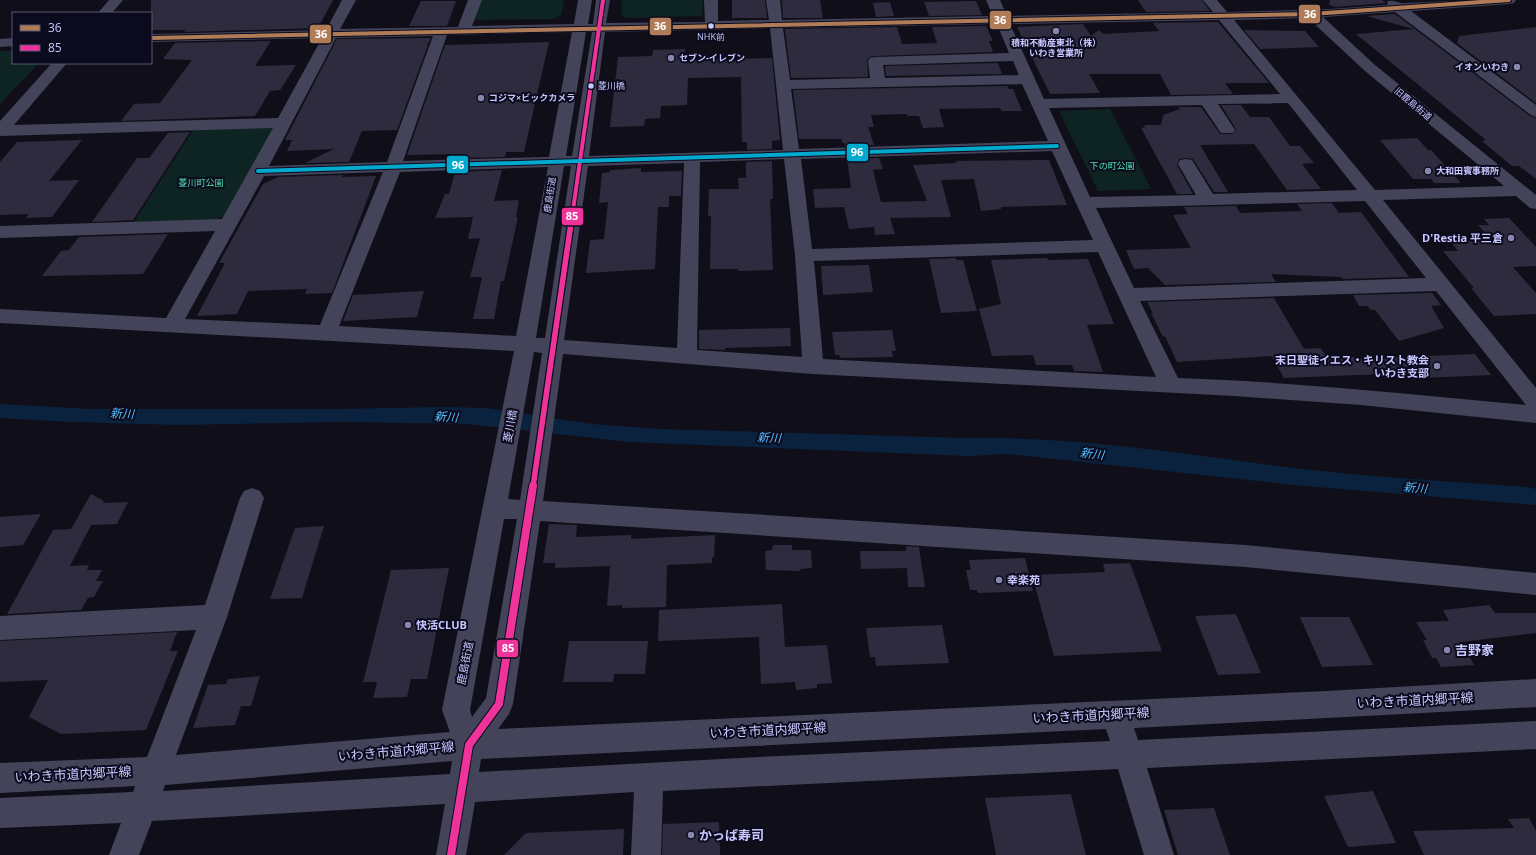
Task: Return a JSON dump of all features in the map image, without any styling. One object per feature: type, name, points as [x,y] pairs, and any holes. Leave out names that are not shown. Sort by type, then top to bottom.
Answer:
[{"type":"street","points":[[106,12],[116,0]]},
{"type":"street","points":[[172,325],[258,171],[349,0]]},
{"type":"street","points":[[464,30],[475,0]]},
{"type":"street","name":"鹿島街道","points":[[525,344],[555,162],[585,0]]},
{"type":"street","points":[[530,510],[603,0]]},
{"type":"street","points":[[710,0],[711,21]]},
{"type":"street","points":[[773,0],[804,255],[813,366]]},
{"type":"street","points":[[993,0],[1040,104],[1057,146],[1171,386]]},
{"type":"street","points":[[1210,0],[1292,98],[1536,403]]},
{"type":"street","name":"旧鹿島街道","points":[[1294,0],[1312,14],[1370,68],[1536,204]]},
{"type":"street","points":[[152,38],[599,27],[1312,14],[1393,4],[1509,0]]},
{"type":"street","points":[[1393,4],[1536,112]]},
{"type":"street","points":[[1110,6],[1118,18]]},
{"type":"street","points":[[327,332],[393,167],[442,31]]},
{"type":"street","points":[[0,43],[12,42]]},
{"type":"street","points":[[878,83],[875,61],[1019,57]]},
{"type":"street","points":[[0,130],[59,64]]},
{"type":"street","points":[[783,85],[1029,79]]},
{"type":"street","points":[[1040,104],[1292,98]]},
{"type":"street","points":[[1207,100],[1227,130]]},
{"type":"street","points":[[0,130],[283,123]]},
{"type":"street","points":[[258,171],[1057,146]]},
{"type":"street","points":[[687,357],[692,157]]},
{"type":"street","points":[[1186,164],[1207,199]]},
{"type":"street","points":[[1085,203],[1368,194],[1521,191]]},
{"type":"street","points":[[0,232],[228,225]]},
{"type":"street","points":[[804,255],[1104,246]]},
{"type":"street","points":[[1128,295],[1440,284]]},
{"type":"street","points":[[0,316],[327,332],[525,344],[813,366],[1171,386],[1234,388],[1361,397],[1536,415]]},
{"type":"street","name":"菱川橋","points":[[495,508],[525,344]]},
{"type":"street","points":[[124,855],[154,771],[214,617],[252,498]]},
{"type":"street","points":[[495,508],[1245,556],[1536,584]]},
{"type":"street","name":"鹿島街道","points":[[469,745],[456,710],[495,508]]},
{"type":"street","name":"鹿島街道","points":[[451,855],[469,745],[499,704],[530,510]]},
{"type":"street","points":[[0,628],[214,617]]},
{"type":"street","name":"いわき市道内郷平線","points":[[0,778],[154,771],[469,745],[1536,693]]},
{"type":"street","points":[[1116,714],[1159,855]]},
{"type":"street","points":[[0,813],[142,807],[649,777],[1130,756],[1536,735]]},
{"type":"street","points":[[646,855],[649,777]]},
{"type":"green space","points":[[480,0],[564,0],[561,15],[553,19],[476,20],[474,19]]},
{"type":"green space","points":[[622,0],[703,0],[702,16],[626,18],[621,14]]},
{"type":"green space","points":[[0,51],[12,51],[12,64],[38,64],[0,104]]},
{"type":"green space","name":"下の町公園","points":[[1110,109],[1151,189],[1098,191],[1059,111]]},
{"type":"green space","name":"菱川町公園","points":[[195,127],[276,127],[224,216],[215,220],[134,222]]},
{"type":"water","name":"新川","points":[[0,404],[91,409],[485,408],[592,424],[659,429],[1045,440],[1125,446],[1346,474],[1527,487],[1536,489],[1536,505],[1304,486],[1008,454],[969,456],[629,442],[467,424],[343,422],[178,425],[70,422],[0,418]]},
{"type":"building","points":[[151,0],[333,0],[318,28],[184,32],[186,30],[152,30]]},
{"type":"building","points":[[732,0],[765,0],[767,18],[732,18]]},
{"type":"building","points":[[782,0],[820,0],[823,18],[783,18]]},
{"type":"building","points":[[1138,0],[1202,0],[1210,11],[1146,12]]},
{"type":"building","points":[[1330,0],[1382,0],[1386,3],[1336,7],[1329,5]]},
{"type":"building","points":[[421,1],[456,1],[447,26],[409,26]]},
{"type":"building","points":[[976,1],[982,15],[929,16],[924,2]]},
{"type":"building","points":[[890,2],[894,16],[876,17],[873,3]]},
{"type":"building","points":[[1395,14],[1530,116],[1536,118],[1536,179],[1519,166],[1512,166],[1482,141],[1486,140],[1356,34],[1414,29],[1366,16]]},
{"type":"building","points":[[1218,22],[1269,83],[1225,83],[1233,94],[1171,95],[1160,74],[1089,74],[1100,93],[1050,94],[1017,27],[1083,24],[1091,36],[1099,30],[1103,34],[1159,31],[1153,23]]},
{"type":"building","points":[[986,26],[993,41],[989,41],[993,52],[875,56],[870,57],[867,60],[868,77],[791,78],[785,29],[897,27],[902,44],[937,43],[932,27]]},
{"type":"building","name":"イオンいわき","points":[[1536,27],[1536,103],[1457,43],[1459,36]]},
{"type":"building","points":[[1244,30],[1305,31],[1319,47],[1260,49]]},
{"type":"building","points":[[431,38],[428,44],[425,45],[428,45],[397,130],[362,131],[349,162],[305,163],[334,149],[287,151],[292,140],[285,140],[337,39]]},
{"type":"building","points":[[271,41],[255,66],[296,65],[280,90],[270,91],[255,116],[121,121],[134,104],[160,103],[192,60],[163,59],[175,43]]},
{"type":"building","name":"コジマ×ビックカメラ","points":[[549,42],[524,152],[506,152],[505,157],[458,158],[460,154],[407,155],[445,45]]},
{"type":"building","points":[[685,49],[685,56],[688,56],[688,60],[772,58],[780,140],[772,141],[772,149],[747,150],[747,142],[742,142],[741,77],[688,78],[687,105],[661,106],[660,118],[645,119],[644,126],[610,127],[618,57],[652,56],[653,50]]},
{"type":"building","points":[[998,63],[1002,74],[886,76],[885,66]]},
{"type":"building","points":[[1007,86],[1009,89],[1013,89],[1022,111],[1002,111],[1000,108],[939,109],[944,127],[923,128],[919,116],[907,116],[907,114],[871,115],[874,127],[868,127],[874,145],[845,146],[845,143],[842,143],[842,139],[799,139],[793,90]]},
{"type":"building","points":[[1221,105],[1241,105],[1250,117],[1269,117],[1290,146],[1300,146],[1314,163],[1302,164],[1321,189],[1287,190],[1254,144],[1200,145],[1228,192],[1214,192],[1193,159],[1186,158],[1179,159],[1177,165],[1193,194],[1177,194],[1141,128],[1145,127],[1144,125],[1161,125],[1163,115],[1180,109],[1179,107],[1201,107],[1220,134],[1233,134],[1236,129]]},
{"type":"building","points":[[190,132],[133,220],[92,222],[137,158],[149,158],[168,133]]},
{"type":"building","points":[[1417,138],[1428,150],[1431,150],[1461,183],[1434,183],[1431,179],[1413,179],[1380,140]]},
{"type":"building","points":[[82,140],[49,181],[79,180],[52,217],[26,218],[29,214],[0,215],[0,162],[17,142]]},
{"type":"building","points":[[879,158],[883,169],[873,170],[881,202],[927,201],[913,165],[957,163],[956,161],[1049,160],[1067,205],[1001,207],[1001,209],[981,211],[974,179],[941,180],[951,217],[890,218],[895,234],[875,235],[874,227],[849,229],[844,207],[815,208],[813,189],[851,188],[847,159]]},
{"type":"building","points":[[772,161],[773,199],[770,199],[773,270],[738,271],[738,269],[710,269],[711,216],[708,216],[709,189],[739,189],[738,178],[746,178],[746,162]]},
{"type":"building","points":[[641,168],[641,172],[682,171],[681,196],[669,196],[669,207],[658,207],[655,269],[586,273],[590,240],[604,239],[608,202],[599,203],[602,173],[610,172],[610,170]]},
{"type":"building","points":[[502,170],[494,201],[519,200],[516,217],[518,217],[504,281],[501,281],[494,319],[473,319],[482,277],[470,277],[480,238],[468,239],[473,217],[435,218],[445,194],[449,194],[455,172]]},
{"type":"building","points":[[343,175],[342,177],[376,176],[332,293],[305,294],[307,289],[248,291],[237,314],[197,316],[225,263],[219,263],[263,184],[278,177]]},
{"type":"building","points":[[1332,203],[1339,213],[1361,212],[1409,277],[1343,279],[1341,277],[1271,274],[1276,282],[1165,285],[1148,268],[1134,269],[1126,250],[1191,248],[1173,215],[1188,214],[1184,207],[1236,206],[1240,213],[1302,211],[1297,204]]},
{"type":"building","points":[[1509,218],[1536,247],[1536,266],[1513,267],[1536,293],[1536,314],[1494,316],[1471,288],[1474,288],[1443,251],[1458,251],[1451,242],[1492,241],[1478,225],[1489,225],[1484,219]]},
{"type":"building","points":[[168,234],[143,274],[42,276],[61,251],[69,250],[79,237]]},
{"type":"building","points":[[956,258],[956,260],[963,260],[977,311],[941,313],[929,259]]},
{"type":"building","points":[[1047,258],[1048,260],[1088,259],[1114,324],[1087,325],[1103,372],[1074,371],[1072,365],[1036,365],[1033,355],[992,356],[979,309],[1001,304],[991,260]]},
{"type":"building","points":[[869,265],[873,292],[823,295],[821,266]]},
{"type":"building","points":[[424,291],[417,317],[343,321],[353,295]]},
{"type":"building","points":[[1432,293],[1441,305],[1431,306],[1444,328],[1399,341],[1375,310],[1371,310],[1367,306],[1359,306],[1353,295]]},
{"type":"building","points":[[1274,298],[1304,349],[1321,348],[1326,357],[1354,357],[1355,359],[1475,354],[1491,375],[1398,379],[1395,374],[1284,378],[1272,356],[1177,362],[1165,336],[1163,337],[1151,313],[1153,313],[1147,302]]},
{"type":"building","points":[[790,328],[791,346],[725,348],[725,350],[699,349],[699,330]]},
{"type":"building","points":[[892,330],[896,351],[892,351],[893,357],[841,358],[839,355],[835,355],[832,332]]},
{"type":"building","points":[[91,494],[104,501],[103,503],[128,502],[117,524],[91,525],[70,566],[89,565],[87,570],[102,570],[96,581],[103,581],[94,597],[88,598],[81,610],[7,614],[53,530],[71,529]]},
{"type":"building","points":[[41,514],[23,545],[0,547],[0,517]]},
{"type":"building","points":[[549,524],[577,525],[576,537],[631,535],[631,539],[715,535],[714,557],[712,557],[712,563],[667,565],[666,607],[622,608],[622,605],[607,606],[610,566],[555,568],[555,563],[543,563]]},
{"type":"building","points":[[324,526],[302,598],[270,599],[295,528]]},
{"type":"building","points":[[773,545],[792,545],[792,550],[811,550],[812,568],[800,569],[800,571],[766,570],[765,551],[772,550]]},
{"type":"building","points":[[906,546],[919,547],[925,587],[908,587],[907,568],[861,569],[860,551],[906,551]]},
{"type":"building","name":"幸楽苑","points":[[1025,558],[1033,591],[978,593],[977,590],[970,590],[966,570],[971,570],[969,560]]},
{"type":"building","points":[[1130,563],[1162,651],[1054,656],[1032,575],[1105,572],[1103,564]]},
{"type":"building","name":"快活CLUB","points":[[449,568],[427,679],[411,679],[407,697],[373,698],[377,682],[363,682],[391,570]]},
{"type":"building","points":[[782,604],[785,647],[827,645],[832,683],[817,684],[817,688],[796,690],[795,682],[761,684],[759,637],[658,641],[659,610]]},
{"type":"building","points":[[1489,605],[1495,613],[1536,613],[1536,633],[1461,642],[1474,665],[1441,667],[1436,658],[1432,658],[1423,640],[1427,640],[1416,622],[1449,621],[1443,610]]},
{"type":"building","points":[[1236,614],[1261,673],[1218,675],[1195,616]]},
{"type":"building","points":[[1300,617],[1349,617],[1373,665],[1322,667]]},
{"type":"building","points":[[942,625],[949,663],[876,666],[875,657],[870,657],[866,628]]},
{"type":"building","points":[[177,632],[170,651],[178,651],[146,730],[61,734],[29,717],[48,680],[0,682],[0,641]]},
{"type":"building","points":[[569,641],[648,641],[645,674],[614,674],[613,682],[563,682]]},
{"type":"building","points":[[260,676],[251,706],[241,706],[235,725],[193,728],[208,685],[226,684],[228,679]]},
{"type":"building","points":[[1373,791],[1396,843],[1348,847],[1324,796]]},
{"type":"building","points":[[1071,794],[1086,855],[996,855],[985,798]]},
{"type":"building","points":[[1214,808],[1230,855],[1178,855],[1164,810]]},
{"type":"building","points":[[1529,818],[1536,831],[1536,855],[1424,855],[1413,831],[1514,828],[1508,819]]},
{"type":"building","name":"かっぱ寿司","points":[[719,822],[720,855],[662,855],[663,824]]},
{"type":"building","points":[[624,829],[623,855],[504,855],[526,833]]},
{"type":"transit line","name":"85","points":[[451,855],[469,745],[499,704],[530,510],[603,0]]},
{"type":"transit line","name":"36","points":[[152,38],[1312,14],[1509,0]]},
{"type":"transit line","name":"96","points":[[258,171],[1057,146]]},
{"type":"place","name":"NHK前","points":[[711,26]]},
{"type":"place","name":"積和不動産東北（株） いわき営業所","points":[[1056,31]]},
{"type":"place","name":"セブン-イレブン","points":[[671,58]]},
{"type":"place","name":"イオンいわき","points":[[1517,67]]},
{"type":"place","name":"菱川橋","points":[[591,86]]},
{"type":"place","name":"コジマ×ビックカメラ","points":[[481,98]]},
{"type":"place","name":"大和田賓事務所","points":[[1428,171]]},
{"type":"place","name":"D'Restia 平三倉","points":[[1511,238]]},
{"type":"place","name":"末日聖徒イエス・キリスト教会 いわき支部","points":[[1437,366]]},
{"type":"place","name":"幸楽苑","points":[[999,580]]},
{"type":"place","name":"快活CLUB","points":[[408,625]]},
{"type":"place","name":"吉野家","points":[[1447,650]]},
{"type":"place","name":"かっぱ寿司","points":[[691,835]]}]
